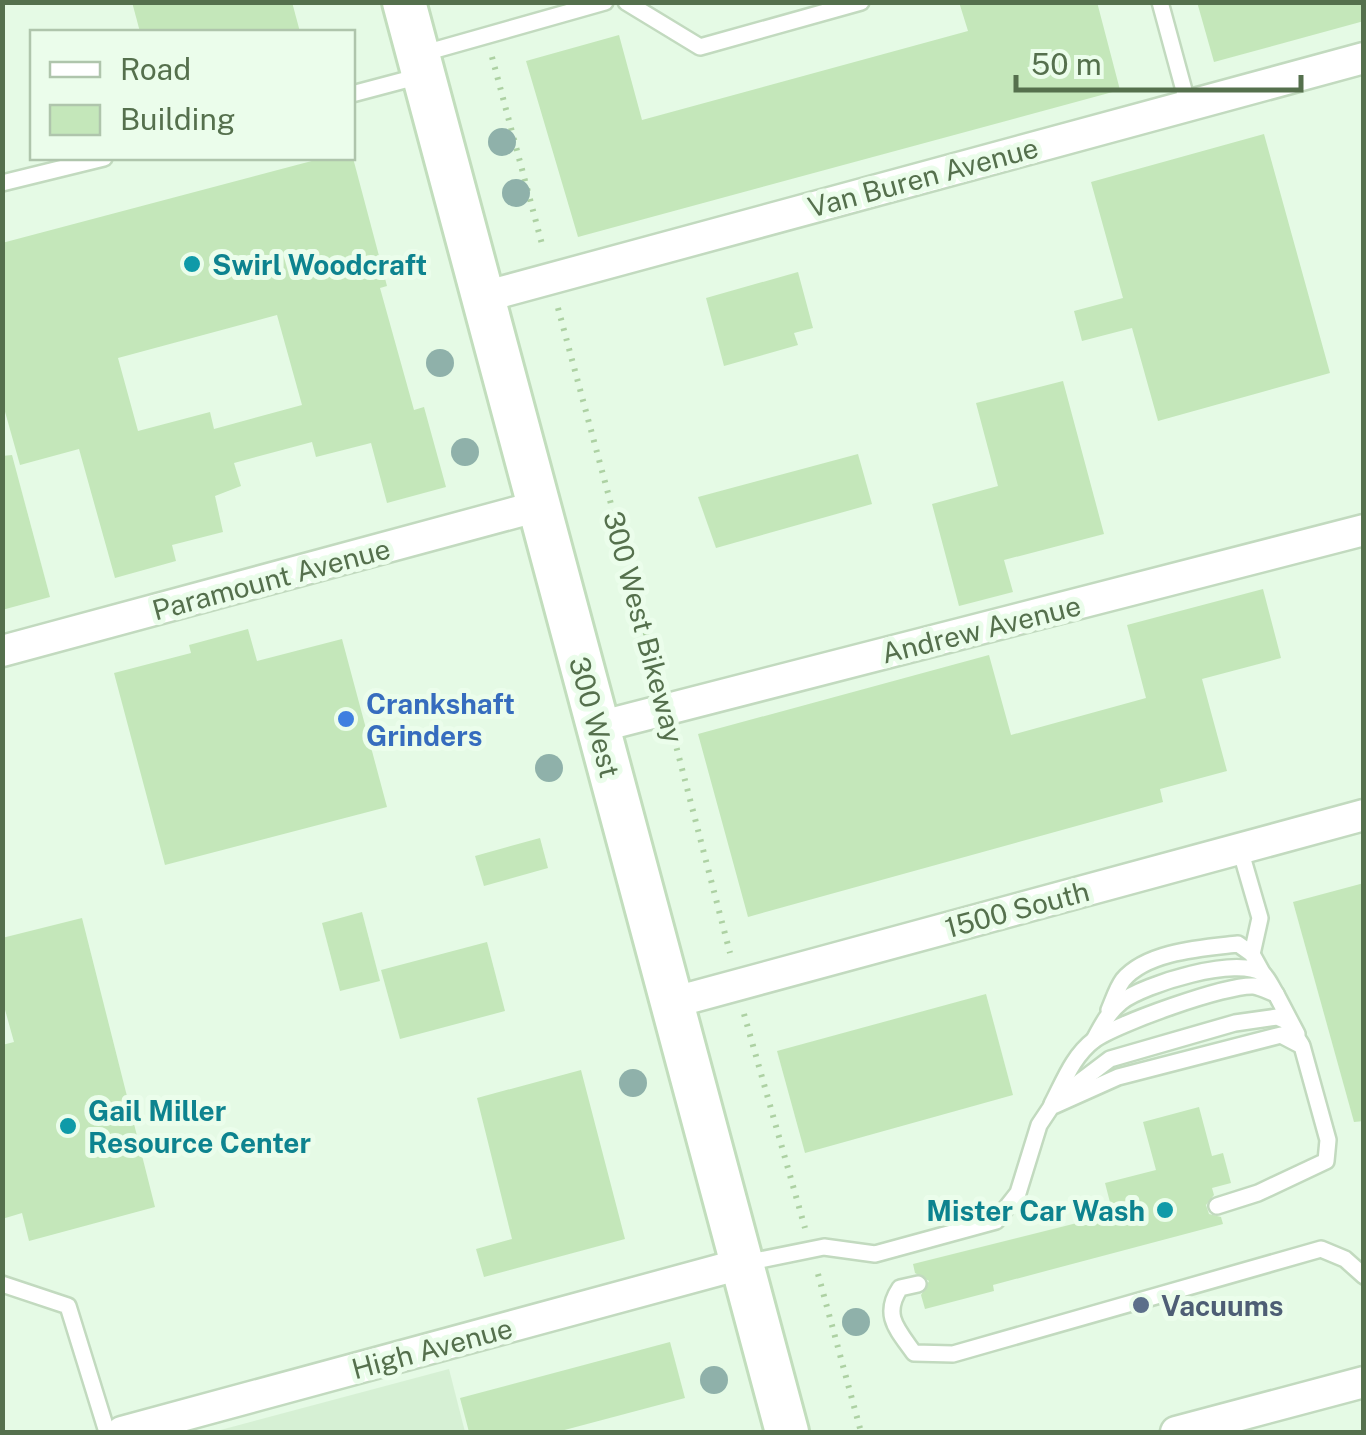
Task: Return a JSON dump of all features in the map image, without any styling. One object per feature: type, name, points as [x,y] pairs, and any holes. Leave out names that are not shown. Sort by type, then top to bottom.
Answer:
[{"type":"main road","name":"300 West","points":[[404,2],[787,1432]]},
{"type":"street","name":"Van Buren Avenue","points":[[483,297],[1364,58]]},
{"type":"street","name":"Paramount Avenue","points":[[2,652],[539,506]]},
{"type":"street","name":"Andrew Avenue","points":[[598,727],[1364,530]]},
{"type":"street","name":"1500 South","points":[[672,1003],[1364,815]]},
{"type":"street","name":"High Avenue","points":[[122,1432],[741,1264]]},
{"type":"street","points":[[1176,1432],[1208,1428],[1364,1382]]},
{"type":"lane","points":[[355,93],[486,37],[605,2]]},
{"type":"lane","points":[[626,2],[700,47],[860,2]]},
{"type":"lane","points":[[1160,2],[1188,106]]},
{"type":"lane","points":[[2,183],[96,160]]},
{"type":"lane","points":[[1240,849],[1260,918],[1252,954]]},
{"type":"lane","points":[[1094,1040],[1124,980],[1148,964],[1190,949],[1238,944],[1252,954],[1299,1040],[1328,1140],[1326,1161],[1258,1193],[1217,1206]]},
{"type":"lane","points":[[1105,1018],[1124,1000],[1197,974],[1239,966],[1263,974]]},
{"type":"lane","points":[[741,1264],[824,1246],[875,1254],[996,1221],[1018,1193],[1040,1125],[1076,1057],[1094,1040],[1124,1023],[1236,990],[1254,986],[1276,994]]},
{"type":"lane","points":[[1050,1107],[1087,1073],[1138,1048],[1277,1017],[1299,1040]]},
{"type":"lane","points":[[918,1284],[900,1288],[891,1302],[891,1322],[914,1353],[952,1354],[1322,1249],[1345,1259],[1364,1276]]},
{"type":"lane","points":[[2,1284],[68,1306],[106,1432]]},
{"type":"path","points":[[486,37],[542,247]]},
{"type":"path","name":"300 West Bikeway","points":[[558,308],[728,947]]},
{"type":"path","points":[[744,1014],[803,1220]]},
{"type":"path","points":[[817,1269],[861,1432]]},
{"type":"shaded area","points":[[449,1369],[465,1432],[213,1432]]},
{"type":"building","points":[[132,2],[292,2],[299,30],[139,30]]},
{"type":"building","points":[[959,2],[1097,2],[1120,90],[578,237],[526,61],[619,35],[642,120],[968,31]]},
{"type":"building","points":[[1197,2],[1364,2],[1364,21],[1214,62]]},
{"type":"building","points":[[1264,134],[1330,373],[1158,421],[1132,328],[1082,341],[1074,311],[1123,298],[1091,182]]},
{"type":"building","points":[[315,160],[354,160],[387,286],[380,288],[414,410],[424,407],[446,487],[387,503],[371,443],[316,457],[312,442],[234,463],[241,486],[215,496],[223,532],[172,545],[176,561],[115,578],[79,449],[20,465],[2,401],[2,243]],"holes":[[[277,315],[302,405],[214,429],[210,412],[138,431],[118,358]]]},
{"type":"building","points":[[798,272],[813,328],[794,333],[798,345],[724,366],[706,298]]},
{"type":"building","points":[[1063,381],[1104,534],[1004,560],[1013,592],[959,606],[932,504],[998,486],[976,403]]},
{"type":"building","points":[[858,454],[872,504],[716,548],[698,497]]},
{"type":"building","points":[[12,455],[50,597],[2,610],[2,456]]},
{"type":"building","points":[[1263,589],[1281,658],[1202,679],[1227,771],[1160,789],[1163,802],[748,917],[698,734],[989,655],[1011,735],[1146,698],[1127,625]]},
{"type":"building","points":[[248,629],[257,661],[342,639],[387,807],[165,865],[114,673],[191,653],[189,645]]},
{"type":"building","points":[[540,838],[548,868],[484,886],[475,856]]},
{"type":"building","points":[[1364,883],[1364,1121],[1354,1122],[1293,902]]},
{"type":"building","points":[[362,912],[380,981],[340,991],[322,923]]},
{"type":"building","name":"Gail Miller Resource Center","points":[[82,918],[155,1207],[29,1241],[22,1213],[2,1219],[2,1045],[14,1042],[2,999],[2,938]]},
{"type":"building","points":[[487,942],[505,1011],[400,1039],[381,970]]},
{"type":"building","points":[[986,994],[1013,1095],[805,1153],[777,1051]]},
{"type":"building","points":[[581,1070],[625,1239],[484,1277],[476,1249],[512,1239],[477,1098]]},
{"type":"building","name":"Mister Car Wash","points":[[1199,1107],[1212,1156],[1223,1153],[1231,1183],[1212,1188],[1214,1195],[1206,1205],[1209,1214],[1221,1217],[1223,1224],[993,1285],[994,1291],[925,1309],[921,1295],[929,1281],[915,1273],[913,1264],[1113,1214],[1105,1183],[1156,1170],[1143,1122]]},
{"type":"building","points":[[670,1342],[685,1398],[557,1432],[469,1432],[460,1398]]},
{"type":"place","name":"Swirl Woodcraft","points":[[192,264]]},
{"type":"place","name":"Crankshaft Grinders","points":[[346,719]]},
{"type":"place","name":"Gail Miller Resource Center","points":[[68,1126]]},
{"type":"place","name":"Mister Car Wash","points":[[1165,1210]]},
{"type":"place","name":"Vacuums","points":[[1141,1305]]}]
